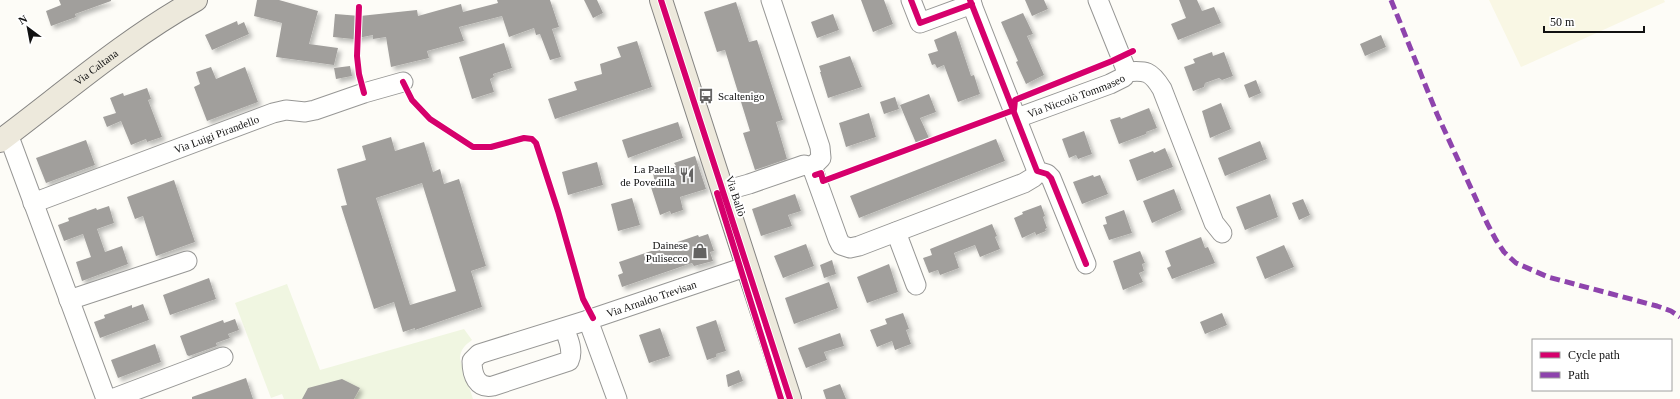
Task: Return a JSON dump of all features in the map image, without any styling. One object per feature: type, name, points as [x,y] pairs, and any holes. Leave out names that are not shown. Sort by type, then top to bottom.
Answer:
[{"type":"main road","name":"Via Caltana","points":[[4,138],[129,44],[160,22],[196,0]]},
{"type":"main road","name":"Via Ballò","points":[[661,0],[790,399]]},
{"type":"street","points":[[771,0],[820,147],[821,158],[812,167],[841,245],[850,248],[855,247],[896,232],[1024,183],[1034,177],[1037,171],[1047,174],[1051,178],[1086,264]]},
{"type":"street","name":"Via Niccolò Tommaseo","points":[[911,0],[920,24],[971,2],[1037,171]]},
{"type":"street","name":"Via Niccolò Tommaseo","points":[[1016,118],[1124,77],[1126,72],[1098,0]]},
{"type":"street","points":[[1126,72],[1141,71],[1150,73],[1159,84],[1214,223],[1222,233]]},
{"type":"street","name":"Via Luigi Pirandello","points":[[33,203],[273,113],[286,110],[305,112],[316,110],[364,93],[403,82]]},
{"type":"street","points":[[4,138],[33,203],[106,399]]},
{"type":"street","name":"Via Ballò","points":[[724,191],[804,165],[812,167]]},
{"type":"street","points":[[896,232],[916,285]]},
{"type":"street","points":[[69,300],[187,260]]},
{"type":"street","name":"Via Arnaldo Trevisan","points":[[564,328],[571,349],[571,358],[569,361],[493,386],[487,387],[476,380],[472,362],[479,354],[564,328],[748,266]]},
{"type":"street","points":[[588,320],[617,399]]},
{"type":"street","points":[[112,399],[223,358]]},
{"type":"shaded area","points":[[1489,0],[1664,0],[1665,2],[1521,67]]},
{"type":"green space","points":[[287,284],[320,370],[464,329],[472,340],[463,348],[460,359],[473,399],[284,399],[282,394],[271,398],[235,303]]},
{"type":"building","points":[[59,0],[111,1],[75,14],[76,17],[51,26],[46,11],[61,5]]},
{"type":"building","points":[[257,0],[279,0],[318,11],[309,44],[338,48],[334,65],[276,57],[282,23],[254,16]]},
{"type":"building","points":[[497,0],[550,0],[559,27],[552,29],[561,57],[550,60],[540,34],[536,35],[534,28],[509,37],[502,16],[459,27],[464,41],[427,51],[429,58],[391,67],[386,37],[373,39],[373,35],[353,39],[333,37],[335,14],[360,16],[417,10],[418,16],[461,4],[463,12],[498,3]]},
{"type":"building","points":[[584,0],[597,0],[603,13],[593,18]]},
{"type":"building","points":[[861,0],[884,0],[893,24],[873,32]]},
{"type":"building","points":[[1025,0],[1044,0],[1048,9],[1032,16]]},
{"type":"building","points":[[1179,0],[1197,0],[1202,11],[1214,7],[1221,23],[1178,40],[1171,24],[1186,18]]},
{"type":"building","points":[[736,2],[749,42],[757,40],[783,120],[776,122],[787,159],[755,170],[743,133],[750,131],[725,50],[717,52],[704,12]]},
{"type":"building","points":[[1023,13],[1033,34],[1027,36],[1044,75],[1026,84],[1001,22]]},
{"type":"building","points":[[833,14],[839,30],[817,38],[811,22]]},
{"type":"building","points":[[237,21],[238,25],[244,22],[249,34],[212,50],[205,35]]},
{"type":"building","points":[[956,31],[971,76],[974,75],[980,94],[958,102],[944,65],[937,68],[935,64],[932,65],[928,54],[938,51],[934,40]]},
{"type":"building","points":[[1381,35],[1386,47],[1365,56],[1360,44]]},
{"type":"building","points":[[637,41],[652,87],[555,119],[548,99],[577,90],[574,82],[602,74],[600,64],[621,57],[617,47]]},
{"type":"building","points":[[504,43],[512,68],[493,74],[494,77],[490,79],[494,92],[472,99],[459,57]]},
{"type":"building","points":[[1212,52],[1213,56],[1224,52],[1233,76],[1222,80],[1219,78],[1205,83],[1204,87],[1193,91],[1184,67],[1195,63],[1193,59]]},
{"type":"building","points":[[850,56],[862,87],[828,98],[819,66]]},
{"type":"building","points":[[350,66],[352,76],[336,79],[334,68]]},
{"type":"building","points":[[211,67],[216,79],[245,67],[258,102],[207,121],[194,87],[200,84],[196,72]]},
{"type":"building","points":[[1256,80],[1261,93],[1249,98],[1244,85]]},
{"type":"building","points":[[147,88],[151,99],[148,100],[162,137],[147,142],[146,139],[131,145],[121,121],[107,127],[103,117],[116,113],[110,98],[123,93],[124,96]]},
{"type":"building","points":[[929,94],[936,112],[920,118],[929,138],[916,143],[900,105]]},
{"type":"building","points":[[895,97],[899,109],[884,114],[880,102]]},
{"type":"building","points":[[1221,103],[1231,129],[1210,138],[1202,111]]},
{"type":"building","points":[[1149,108],[1157,128],[1146,132],[1146,134],[1119,144],[1110,120],[1120,117],[1121,119]]},
{"type":"building","points":[[869,113],[876,137],[846,147],[839,123]]},
{"type":"building","points":[[678,122],[683,138],[628,158],[622,140]]},
{"type":"building","points":[[1084,131],[1092,154],[1078,159],[1076,155],[1069,158],[1062,139]]},
{"type":"building","points":[[391,137],[395,151],[424,142],[433,172],[440,169],[444,184],[459,179],[486,266],[471,271],[482,307],[415,330],[415,328],[403,332],[394,302],[374,309],[341,206],[347,205],[337,169],[366,160],[362,146]],"holes":[[[422,183],[456,291],[410,305],[376,198]]]},
{"type":"building","points":[[996,139],[1005,161],[859,218],[850,196]]},
{"type":"building","points":[[86,140],[95,165],[46,183],[36,158]]},
{"type":"building","points":[[1260,141],[1267,159],[1225,176],[1218,158]]},
{"type":"building","points":[[1165,148],[1173,167],[1137,181],[1129,160],[1153,151],[1154,153]]},
{"type":"building","points":[[695,156],[706,189],[680,197],[683,210],[671,214],[670,211],[660,215],[650,184],[655,183],[653,173],[676,166],[674,163]]},
{"type":"building","points":[[597,162],[603,185],[568,195],[562,172]]},
{"type":"building","points":[[1093,175],[1094,177],[1100,175],[1108,194],[1082,204],[1073,182]]},
{"type":"building","points":[[174,180],[195,242],[156,256],[143,216],[135,219],[127,197]]},
{"type":"building","points":[[1174,189],[1182,210],[1152,223],[1143,201]]},
{"type":"building","points":[[795,194],[801,211],[788,215],[792,226],[761,236],[752,209]]},
{"type":"building","points":[[1270,194],[1278,217],[1245,230],[1236,207]]},
{"type":"building","points":[[632,198],[640,225],[618,231],[611,204]]},
{"type":"building","points":[[1303,199],[1310,215],[1299,220],[1292,203]]},
{"type":"building","points":[[1041,205],[1045,216],[1043,217],[1047,228],[1045,229],[1046,231],[1036,235],[1035,232],[1022,238],[1014,218],[1023,214],[1022,212]]},
{"type":"building","points":[[109,206],[114,223],[97,229],[105,252],[122,246],[128,264],[82,281],[76,262],[91,257],[83,234],[64,241],[58,225],[69,221],[68,218],[96,208],[97,210]]},
{"type":"building","points":[[1124,210],[1132,233],[1109,240],[1103,225],[1107,224],[1105,217]]},
{"type":"building","points":[[992,224],[1000,249],[980,257],[975,245],[954,253],[959,268],[940,275],[938,270],[929,273],[923,258],[932,255],[930,249]]},
{"type":"building","points":[[708,234],[714,251],[710,252],[713,261],[694,266],[692,263],[622,287],[618,275],[623,273],[619,262],[698,235],[699,237]]},
{"type":"building","points":[[1201,237],[1205,248],[1208,247],[1215,263],[1172,279],[1167,268],[1171,266],[1165,251]]},
{"type":"building","points":[[806,244],[814,266],[783,278],[774,256]]},
{"type":"building","points":[[1284,245],[1294,267],[1265,279],[1256,257]]},
{"type":"building","points":[[1140,251],[1145,263],[1142,264],[1144,271],[1139,273],[1143,282],[1123,290],[1113,261]]},
{"type":"building","points":[[832,260],[836,274],[824,278],[820,265]]},
{"type":"building","points":[[889,264],[898,292],[867,303],[857,277]]},
{"type":"building","points":[[209,278],[216,299],[170,315],[163,295]]},
{"type":"building","points":[[829,282],[838,308],[794,324],[785,298]]},
{"type":"building","points":[[143,304],[149,320],[100,338],[94,322],[105,318],[104,315],[132,305],[132,308]]},
{"type":"building","points":[[903,313],[909,329],[906,330],[911,344],[895,350],[892,341],[877,347],[870,330],[887,324],[885,319]]},
{"type":"building","points":[[1222,313],[1227,325],[1205,334],[1200,322]]},
{"type":"building","points":[[235,319],[239,330],[228,334],[230,338],[216,343],[217,346],[189,356],[187,355],[180,336],[223,320],[224,323]]},
{"type":"building","points":[[716,320],[726,351],[716,354],[716,357],[707,360],[696,327]]},
{"type":"building","points":[[660,328],[670,356],[649,363],[639,335]]},
{"type":"building","points":[[840,333],[844,346],[824,352],[827,360],[806,368],[798,348]]},
{"type":"building","points":[[155,344],[161,362],[118,378],[111,360]]},
{"type":"building","points":[[739,370],[743,381],[728,387],[726,375]]},
{"type":"building","points":[[246,378],[253,399],[192,399],[192,397]]},
{"type":"building","points":[[342,379],[360,388],[354,399],[302,399],[308,388]]},
{"type":"building","points":[[840,384],[846,399],[826,399],[823,390]]},
{"type":"marked path","points":[[1391,0],[1437,114],[1487,223],[1504,252],[1516,263],[1548,277],[1657,306],[1671,311],[1680,317]]},
{"type":"cycle path","points":[[661,0],[790,399]]},
{"type":"cycle path","points":[[911,0],[920,23],[972,4]]},
{"type":"cycle path","points":[[970,0],[1037,171],[1047,174],[1051,178],[1086,264]]},
{"type":"cycle path","points":[[359,7],[357,56],[359,74],[364,93]]},
{"type":"cycle path","points":[[815,175],[821,173],[823,181],[1014,110],[1015,100],[1133,51]]},
{"type":"cycle path","points":[[403,82],[412,100],[430,119],[473,147],[491,147],[524,138],[532,139],[536,143],[558,211],[583,299],[593,318]]},
{"type":"cycle path","points":[[717,193],[781,399]]},
{"type":"place","name":"Scaltenigo","points":[[706,96]]},
{"type":"place","name":"La Paella de Povedilla","points":[[687,175]]},
{"type":"place","name":"Dainese Pulisecco","points":[[700,251]]}]
